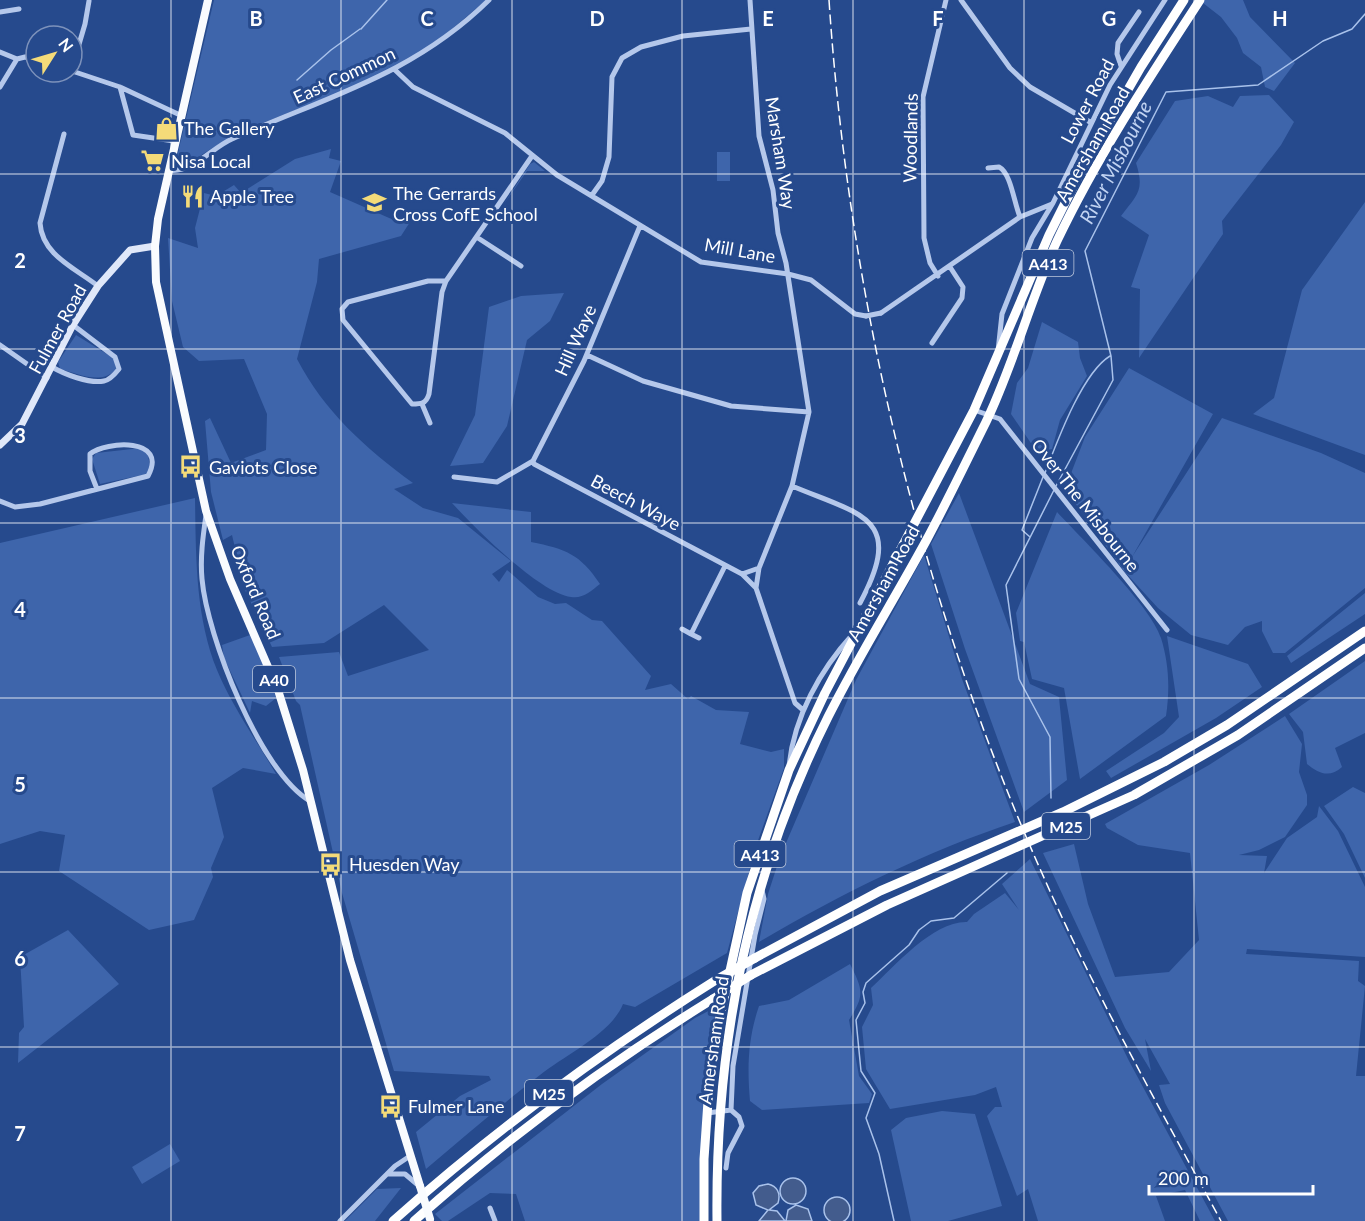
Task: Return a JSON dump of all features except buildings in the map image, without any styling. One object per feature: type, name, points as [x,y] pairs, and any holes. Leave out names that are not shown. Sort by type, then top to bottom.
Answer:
[{"type":"highway","name":"A413","points":[[704,1221],[711,1058],[747,893],[789,770],[825,693],[974,410],[1049,235],[1081,171],[1141,67],[1184,0]]},
{"type":"highway","name":"Amersham Road","points":[[717,1221],[719,1113],[723,1058],[744,944],[776,837],[827,718],[927,541],[988,417],[1030,308],[1071,214],[1151,74],[1200,0]]},
{"type":"highway","name":"M25","points":[[393,1221],[471,1154],[557,1086],[716,980],[880,891],[1063,812],[1164,762],[1227,725],[1365,632]]},
{"type":"highway","name":"M25","points":[[414,1221],[472,1171],[566,1098],[712,999],[752,975],[896,900],[1134,795],[1238,735],[1365,648]]},
{"type":"main road","name":"Oxford Road","points":[[208,0],[168,170],[155,246],[156,282],[206,511],[230,579],[278,690],[310,801],[350,960],[430,1220]]},
{"type":"street","name":"East Common","points":[[168,170],[185,170],[230,140],[395,70],[438,44],[489,0]]},
{"type":"street","name":"Marsham Way","points":[[750,0],[759,136],[773,190],[778,233],[788,274],[809,412]]},
{"type":"street","name":"Woodlands","points":[[938,276],[930,263],[924,238],[923,97],[946,0]]},
{"type":"street","points":[[962,0],[1010,68],[1030,87],[1090,122]]},
{"type":"street","name":"Lower Road","points":[[998,355],[997,340],[1002,314],[1032,238],[1053,203],[1090,122],[1121,68],[1165,0]]},
{"type":"street","points":[[84,28],[88,1]]},
{"type":"street","points":[[0,12],[19,9]]},
{"type":"street","points":[[1121,68],[1117,54],[1118,42],[1139,12]]},
{"type":"street","points":[[592,195],[602,181],[609,158],[612,77],[622,58],[641,47],[683,36],[751,29]]},
{"type":"street","points":[[0,52],[17,59],[24,57]]},
{"type":"street","points":[[0,87],[17,59]]},
{"type":"street","name":"Mill Lane","points":[[395,70],[413,87],[505,133],[556,175],[701,262],[788,274],[811,280],[855,314],[866,316],[881,313],[1020,218],[1053,203]]},
{"type":"street","points":[[84,74],[120,87],[180,115]]},
{"type":"street","points":[[120,87],[135,143]]},
{"type":"street","points":[[64,134],[40,223],[41,236],[48,249],[99,286]]},
{"type":"street","points":[[133,135],[174,141]]},
{"type":"street","points":[[446,281],[428,280],[348,302],[342,309],[343,320],[406,401],[412,404],[422,404],[428,400],[442,292],[446,281],[478,238],[532,156]]},
{"type":"street","points":[[988,168],[999,167],[1009,177],[1011,195],[1020,218]]},
{"type":"street","name":"Hill Waye","points":[[534,462],[587,355],[640,226]]},
{"type":"street","points":[[478,238],[521,266]]},
{"type":"street","name":"Fulmer Road","points":[[0,445],[22,424],[73,326],[99,286],[130,250],[155,246]]},
{"type":"street","points":[[932,343],[962,298],[963,287],[950,267]]},
{"type":"street","points":[[52,367],[61,372],[101,381],[108,379],[119,369],[115,357],[73,326]]},
{"type":"street","points":[[0,345],[47,378]]},
{"type":"street","points":[[587,355],[643,381],[731,406],[809,412],[792,486],[759,568],[756,588],[795,703],[802,710]]},
{"type":"street","points":[[422,404],[430,423]]},
{"type":"street","name":"Over The Misbourne","points":[[974,410],[988,417],[1000,419],[1056,493],[1167,630]]},
{"type":"street","points":[[0,501],[15,507],[40,504],[148,476],[152,469],[149,451],[143,446],[96,449],[90,454],[89,462],[97,489]]},
{"type":"street","points":[[454,477],[496,482],[534,462]]},
{"type":"street","name":"Beech Waye","points":[[534,462],[742,574],[756,588]]},
{"type":"street","points":[[792,486],[865,516],[876,529],[880,552],[871,582],[860,603]]},
{"type":"street","points":[[206,511],[202,580],[221,660],[258,738],[283,779],[310,801]]},
{"type":"street","points":[[691,634],[724,566]]},
{"type":"street","points":[[742,574],[759,568]]},
{"type":"street","points":[[789,770],[790,748],[802,710],[841,646],[864,622]]},
{"type":"street","points":[[682,629],[699,638]]},
{"type":"street","points":[[731,1110],[734,1066],[755,935],[764,899],[762,887]]},
{"type":"street","points":[[707,1113],[731,1110]]},
{"type":"street","points":[[726,1168],[728,1153],[742,1126],[739,1117],[731,1110]]},
{"type":"street","points":[[340,1221],[386,1174],[410,1156]]},
{"type":"street","points":[[386,1174],[405,1174],[420,1186]]},
{"type":"street","points":[[490,1208],[495,1221]]},
{"type":"shaded area","points":[[214,0],[486,0],[432,44],[386,72],[240,133],[212,148],[186,166],[181,166],[176,161]]},
{"type":"shaded area","points":[[1205,0],[1243,0],[1250,17],[1295,63],[1274,91],[1265,87],[1261,67],[1243,53],[1237,38],[1221,17],[1203,3]]},
{"type":"shaded area","points":[[1269,95],[1294,122],[1281,145],[1222,221],[1223,234],[1139,358],[1140,289],[1131,287],[1149,235],[1121,216],[1138,192],[1140,180],[1136,163],[1175,101],[1208,96],[1233,107],[1240,96]]},
{"type":"shaded area","points":[[331,149],[329,158],[341,161],[330,192],[396,221],[410,222],[401,236],[319,259],[317,282],[297,359],[320,395],[362,442],[413,483],[394,489],[423,508],[458,518],[511,561],[492,574],[499,582],[507,570],[538,597],[555,604],[566,603],[592,620],[602,621],[651,676],[645,690],[671,684],[688,699],[691,696],[716,710],[749,712],[740,744],[771,752],[784,749],[784,768],[756,846],[727,953],[635,1007],[623,1004],[617,1015],[598,1034],[525,1086],[426,1169],[416,1132],[460,1096],[491,1080],[489,1076],[394,1071],[342,893],[300,705],[296,701],[279,657],[339,652],[348,676],[429,650],[384,605],[324,643],[272,647],[245,590],[232,535],[223,540],[211,492],[205,421],[210,418],[231,463],[266,450],[267,414],[244,359],[199,361],[183,347],[172,301],[168,238],[198,248],[195,228],[204,193],[216,196],[234,185],[241,193],[295,159]]},
{"type":"shaded area","points":[[717,152],[730,152],[730,181],[717,181]]},
{"type":"shaded area","points":[[534,162],[545,171],[527,171],[504,204],[530,164]]},
{"type":"shaded area","points":[[1365,202],[1365,455],[1253,414],[1274,398],[1302,290]]},
{"type":"shaded area","points":[[564,293],[550,321],[527,340],[507,426],[483,463],[450,466],[475,415],[489,307],[521,296]]},
{"type":"shaded area","points":[[1042,322],[1078,342],[1080,358],[1087,376],[1060,420],[1052,449],[1037,452],[1011,414],[1017,383],[1028,368]]},
{"type":"shaded area","points":[[76,335],[115,359],[116,370],[96,378],[60,369],[58,362]]},
{"type":"shaded area","points":[[1129,368],[1213,414],[1132,557],[1222,418],[1321,453],[1365,473],[1365,588],[1285,653],[1273,653],[1262,631],[1262,621],[1245,627],[1228,645],[1191,635],[1158,608],[1124,571],[1065,489],[1085,437]]},
{"type":"shaded area","points":[[141,448],[147,452],[151,469],[147,474],[100,484],[92,459],[96,453]]},
{"type":"shaded area","points":[[959,493],[1030,684],[1059,697],[1067,780],[1024,812],[965,649],[931,544]]},
{"type":"shaded area","points":[[195,498],[198,585],[204,628],[210,649],[230,697],[276,774],[243,768],[212,788],[224,837],[211,868],[213,877],[194,920],[149,930],[59,871],[65,835],[40,831],[0,844],[0,543]]},
{"type":"shaded area","points":[[452,503],[531,512],[531,542],[554,547],[571,554],[586,566],[600,584],[579,597],[558,593],[542,584],[508,558]]},
{"type":"shaded area","points":[[1057,512],[1115,573],[1155,625],[1166,657],[1168,677],[1166,716],[1080,779],[1064,688],[1032,679],[1024,642],[1020,641],[1016,613]]},
{"type":"shaded area","points":[[924,555],[962,679],[1015,822],[916,860],[884,875],[759,942],[768,894],[780,857],[856,680]]},
{"type":"shaded area","points":[[1365,593],[1365,614],[1291,663],[1287,656]]},
{"type":"shaded area","points":[[250,635],[264,661],[276,698],[266,706],[252,701],[250,713],[224,658],[222,645]]},
{"type":"shaded area","points":[[1167,636],[1248,664],[1262,687],[1216,718],[1111,778],[1106,771],[1164,733],[1179,717]]},
{"type":"shaded area","points":[[1365,661],[1365,733],[1335,748],[1342,767],[1329,774],[1320,772],[1307,764],[1303,732],[1289,714]]},
{"type":"shaded area","points":[[1285,716],[1302,744],[1299,772],[1307,795],[1307,805],[1285,837],[1259,850],[1239,855],[1267,856],[1264,873],[1287,838],[1317,817],[1319,806],[1338,831],[1365,887],[1365,957],[1247,949],[1246,954],[1359,961],[1358,981],[1365,986],[1356,1076],[1365,1076],[1365,1221],[1228,1221],[1165,1103],[1159,1085],[1170,1084],[1145,1039],[1151,1071],[1125,1028],[1043,853],[1074,844],[1088,904],[1115,977],[1169,972],[1199,940],[1190,853],[1138,845],[1107,828],[1105,824],[1209,765]]},
{"type":"shaded area","points":[[1353,787],[1365,793],[1365,878],[1344,834],[1324,806]]},
{"type":"shaded area","points":[[1030,859],[1129,1061],[1215,1221],[1200,1221],[1185,1190],[1156,1196],[1165,1221],[1038,1221],[1028,1189],[1017,1196],[987,1116],[995,1107],[1002,1107],[996,1087],[975,1095],[890,1109],[866,1069],[862,1027],[873,1005],[871,988],[915,946],[941,929],[967,922],[974,914],[1005,893],[1019,910],[1002,884]]},
{"type":"shaded area","points":[[68,930],[119,984],[18,1063],[19,1033],[24,1027],[20,957]]},
{"type":"shaded area","points":[[850,964],[858,980],[860,998],[849,1020],[859,1076],[872,1094],[869,1103],[762,1110],[750,1101],[749,1076],[749,1053],[759,1006],[789,1000]]},
{"type":"shaded area","points":[[718,1006],[710,1056],[700,1221],[525,1221],[516,1194],[490,1193],[448,1221],[442,1221],[435,1214],[602,1084],[695,1018]]},
{"type":"shaded area","points":[[942,1111],[975,1114],[1002,1206],[948,1221],[911,1221],[891,1130],[906,1118]]},
{"type":"shaded area","points":[[170,1144],[180,1161],[142,1184],[132,1167]]},
{"type":"shaded area","points":[[793,1178],[802,1182],[806,1191],[802,1200],[793,1204],[784,1200],[780,1191],[784,1182]]},
{"type":"shaded area","points":[[768,1184],[776,1188],[779,1193],[778,1203],[769,1210],[777,1211],[785,1221],[759,1221],[768,1210],[756,1205],[753,1193],[759,1186]]},
{"type":"shaded area","points":[[401,1188],[375,1221],[345,1221],[377,1189]]},
{"type":"shaded area","points":[[837,1197],[846,1201],[850,1210],[846,1219],[837,1223],[828,1219],[824,1210],[828,1201]]},
{"type":"shaded area","points":[[796,1205],[808,1209],[812,1221],[786,1221],[788,1210]]},
{"type":"waterway","points":[[361,29],[387,0]]},
{"type":"waterway","name":"River Misbourne","points":[[1056,486],[1113,380],[1111,356],[1085,251],[1166,92],[1258,85],[1323,41],[1352,29],[1365,14]]},
{"type":"waterway","points":[[297,80],[331,50],[360,29]]},
{"type":"waterway","name":"River Misbourne","points":[[1045,473],[1080,392],[1090,377],[1110,356]]},
{"type":"waterway","name":"River Misbourne","points":[[1030,537],[1022,530],[1043,477]]},
{"type":"waterway","name":"River Misbourne","points":[[1051,798],[1050,737],[1019,679],[1006,585],[1054,490]]},
{"type":"waterway","name":"River Misbourne","points":[[894,1221],[879,1154],[866,1118],[875,1093],[861,1071],[856,1020],[865,1003],[863,992],[866,983],[909,945],[919,930],[931,921],[954,918],[1007,873]]},
{"type":"railway","points":[[829,0],[839,113],[854,226],[874,338],[898,450],[928,560],[962,669],[1001,776],[1065,924],[1130,1052],[1221,1221]]},
{"type":"place","name":"The Gallery","points":[[166,128]]},
{"type":"place","name":"Nisa Local","points":[[153,161]]},
{"type":"place","name":"Apple Tree","points":[[192,196]]},
{"type":"place","name":"The Gerrards Cross CofE School","points":[[375,203]]},
{"type":"place","name":"Gaviots Close","points":[[191,467]]},
{"type":"place","name":"Huesden Way","points":[[331,864]]},
{"type":"place","name":"Fulmer Lane","points":[[390,1106]]}]
